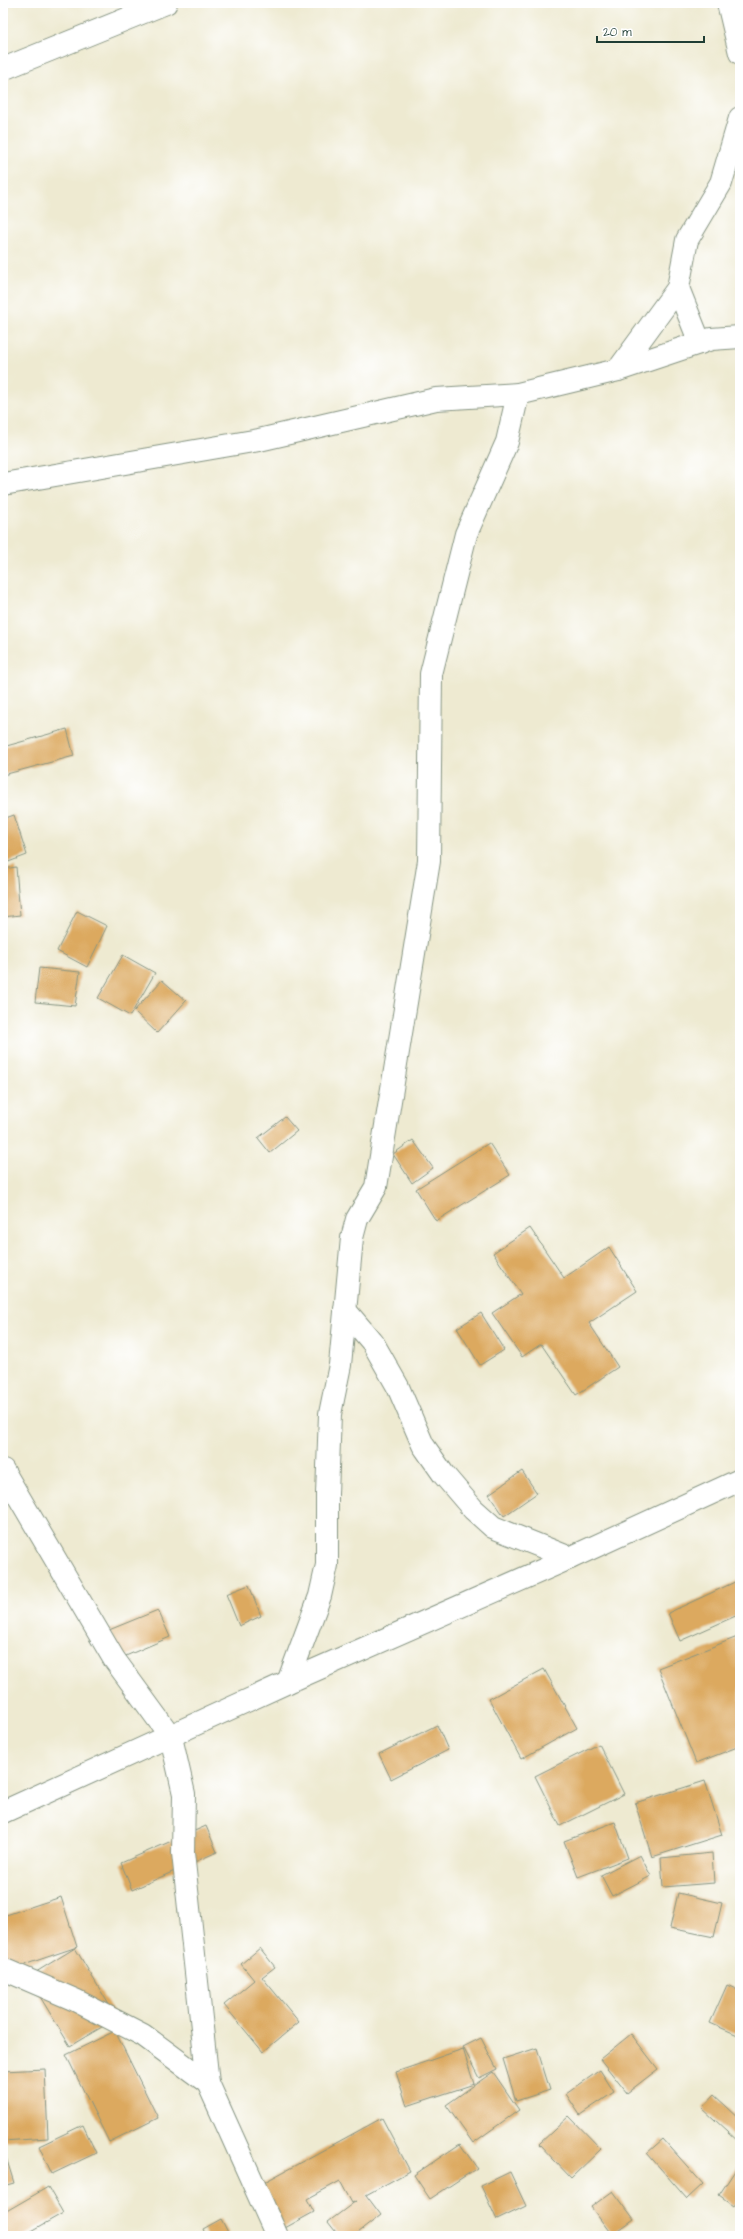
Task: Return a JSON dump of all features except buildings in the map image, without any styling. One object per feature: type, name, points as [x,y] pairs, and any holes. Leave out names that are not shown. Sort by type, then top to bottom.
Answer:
[{"type":"street","points":[[3,69],[166,3]]},
{"type":"street","points":[[728,3],[740,53]]},
{"type":"street","points":[[618,370],[678,288],[687,240],[721,183],[740,118]]},
{"type":"street","points":[[678,288],[700,343]]},
{"type":"street","points":[[3,484],[259,440],[436,400],[518,394],[618,370],[711,339],[740,337]]},
{"type":"street","points":[[288,1682],[320,1596],[327,1565],[327,1494],[330,1414],[340,1365],[355,1226],[376,1187],[429,861],[431,674],[466,534],[507,442],[518,394]]},
{"type":"street","points":[[346,1310],[373,1343],[398,1387],[423,1445],[444,1475],[473,1509],[493,1527],[570,1558]]},
{"type":"street","points":[[3,1470],[114,1659],[171,1736],[184,1794],[183,1853],[208,2083],[277,2236]]},
{"type":"street","points":[[3,1812],[288,1682],[570,1558],[740,1480]]},
{"type":"street","points":[[3,1969],[75,2000],[144,2035],[208,2083]]}]
